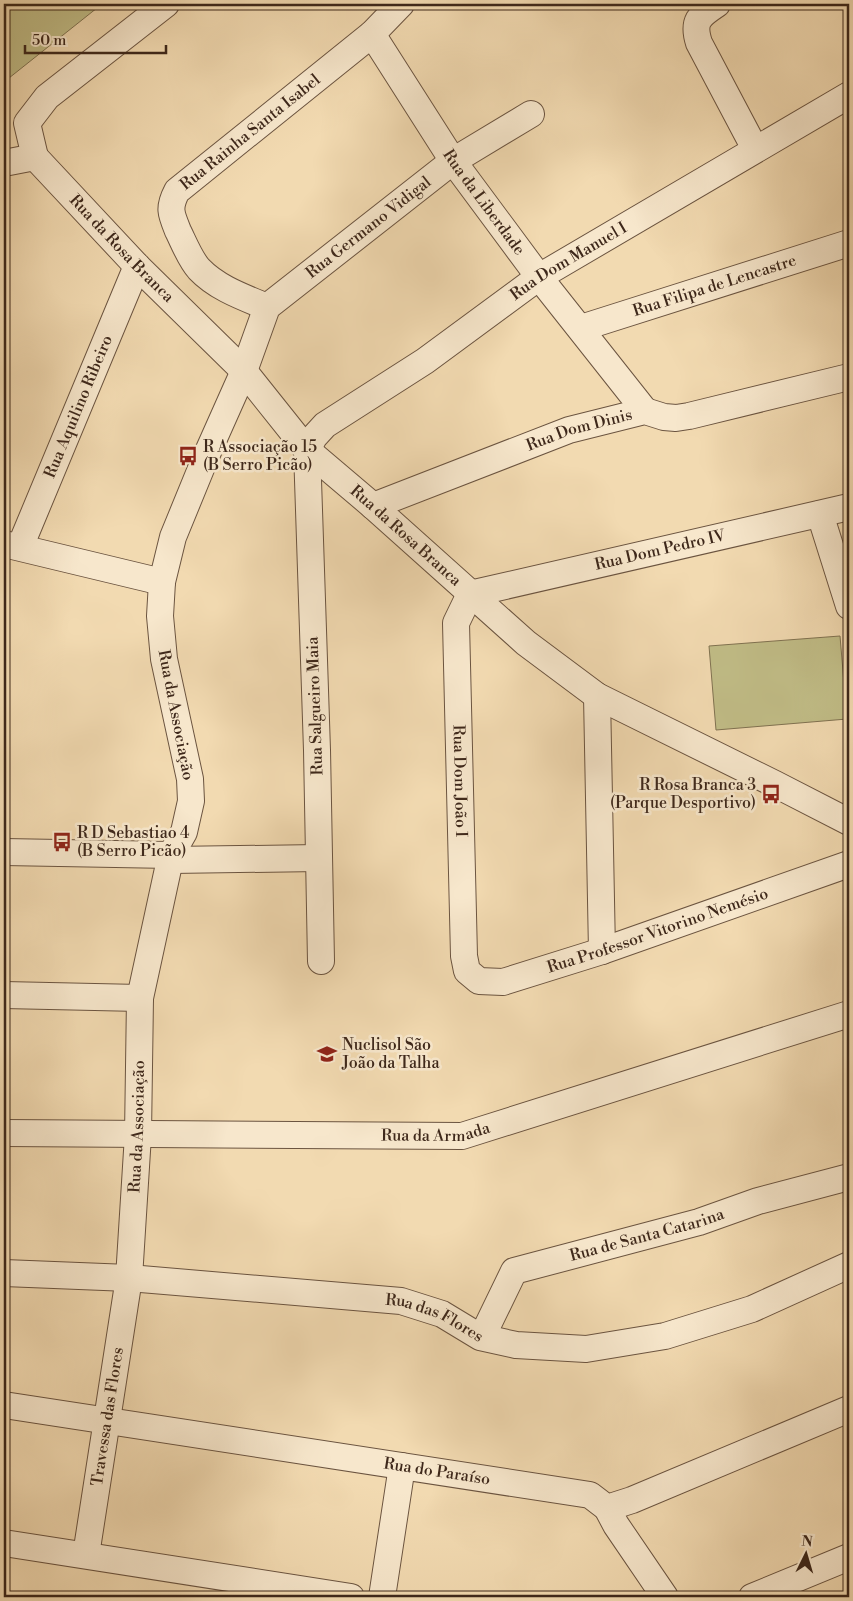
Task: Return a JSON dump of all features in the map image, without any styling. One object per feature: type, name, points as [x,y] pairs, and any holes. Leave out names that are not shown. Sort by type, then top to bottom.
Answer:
[{"type":"street","points":[[4,163],[35,157],[27,123],[47,97],[166,4]]},
{"type":"street","name":"Rua Rainha Santa Isabel","points":[[267,307],[235,294],[215,282],[198,268],[172,216],[170,203],[177,191],[372,34],[401,4]]},
{"type":"street","points":[[717,4],[704,12],[698,20],[696,32],[699,44],[755,149]]},
{"type":"street","name":"Rua da Liberdade","points":[[372,34],[453,161],[539,277],[645,411]]},
{"type":"street","name":"Rua Dom Manuel I","points":[[307,450],[314,437],[325,424],[425,360],[539,277],[849,95]]},
{"type":"street","name":"Rua Germano Vidigal","points":[[267,307],[453,161],[531,114]]},
{"type":"street","name":"Rua da Rosa Branca","points":[[35,157],[137,266],[244,371],[307,450],[373,506],[526,643],[597,696],[849,822]]},
{"type":"street","name":"Rua Filipa de Lencastre","points":[[581,328],[849,243]]},
{"type":"street","name":"Rua Aquilino Ribeiro","points":[[12,546],[137,266]]},
{"type":"street","points":[[244,371],[267,307]]},
{"type":"street","name":"Rua da Associação","points":[[128,1278],[138,1135],[140,998],[171,857],[184,832],[191,802],[190,779],[164,659],[160,616],[162,582],[173,537],[244,371]]},
{"type":"street","name":"Rua Dom Dinis","points":[[373,506],[569,430],[645,411],[664,417],[683,417],[849,377]]},
{"type":"street","name":"Rua Salgueiro Maia","points":[[307,450],[321,961]]},
{"type":"street","name":"Rua Dom Pedro IV","points":[[470,594],[849,507]]},
{"type":"street","points":[[820,514],[849,606]]},
{"type":"street","points":[[12,546],[162,582]]},
{"type":"street","name":"Rua Dom João I","points":[[467,971],[464,956],[456,624],[470,594]]},
{"type":"street","points":[[597,696],[602,950]]},
{"type":"street","points":[[4,852],[171,857],[319,858]]},
{"type":"street","name":"Rua Professor Vitorino Nemésio","points":[[467,971],[479,981],[503,982],[602,950],[849,864]]},
{"type":"street","points":[[4,995],[140,998]]},
{"type":"street","name":"Rua da Armada","points":[[4,1133],[462,1136],[849,1014]]},
{"type":"street","name":"Rua de Santa Catarina","points":[[482,1337],[514,1271],[698,1222],[758,1201],[849,1177]]},
{"type":"street","name":"Rua das Flores","points":[[4,1273],[128,1278],[401,1301],[442,1314],[482,1337],[516,1345],[586,1349],[665,1336],[752,1309],[849,1266]]},
{"type":"street","name":"Travessa das Flores","points":[[86,1555],[128,1278]]},
{"type":"street","name":"Rua do Paraíso","points":[[4,1405],[590,1495],[606,1508]]},
{"type":"street","points":[[665,1597],[606,1508],[632,1500],[849,1408]]},
{"type":"street","points":[[382,1597],[402,1466]]},
{"type":"street","points":[[4,1544],[86,1555],[351,1597]]},
{"type":"street","points":[[752,1597],[849,1557]]},
{"type":"shaded area","points":[[4,4],[102,4],[4,82]]},
{"type":"shaded area","points":[[840,636],[847,719],[716,730],[709,646]]},
{"type":"place","name":"R Associação 15 (B Serro Picão)","points":[[188,456]]},
{"type":"place","name":"R Rosa Branca 3 (Parque Desportivo)","points":[[771,794]]},
{"type":"place","name":"R D Sebastiao 4 (B Serro Picão)","points":[[62,842]]},
{"type":"place","name":"Nuclisol São João da Talha","points":[[327,1054]]}]
